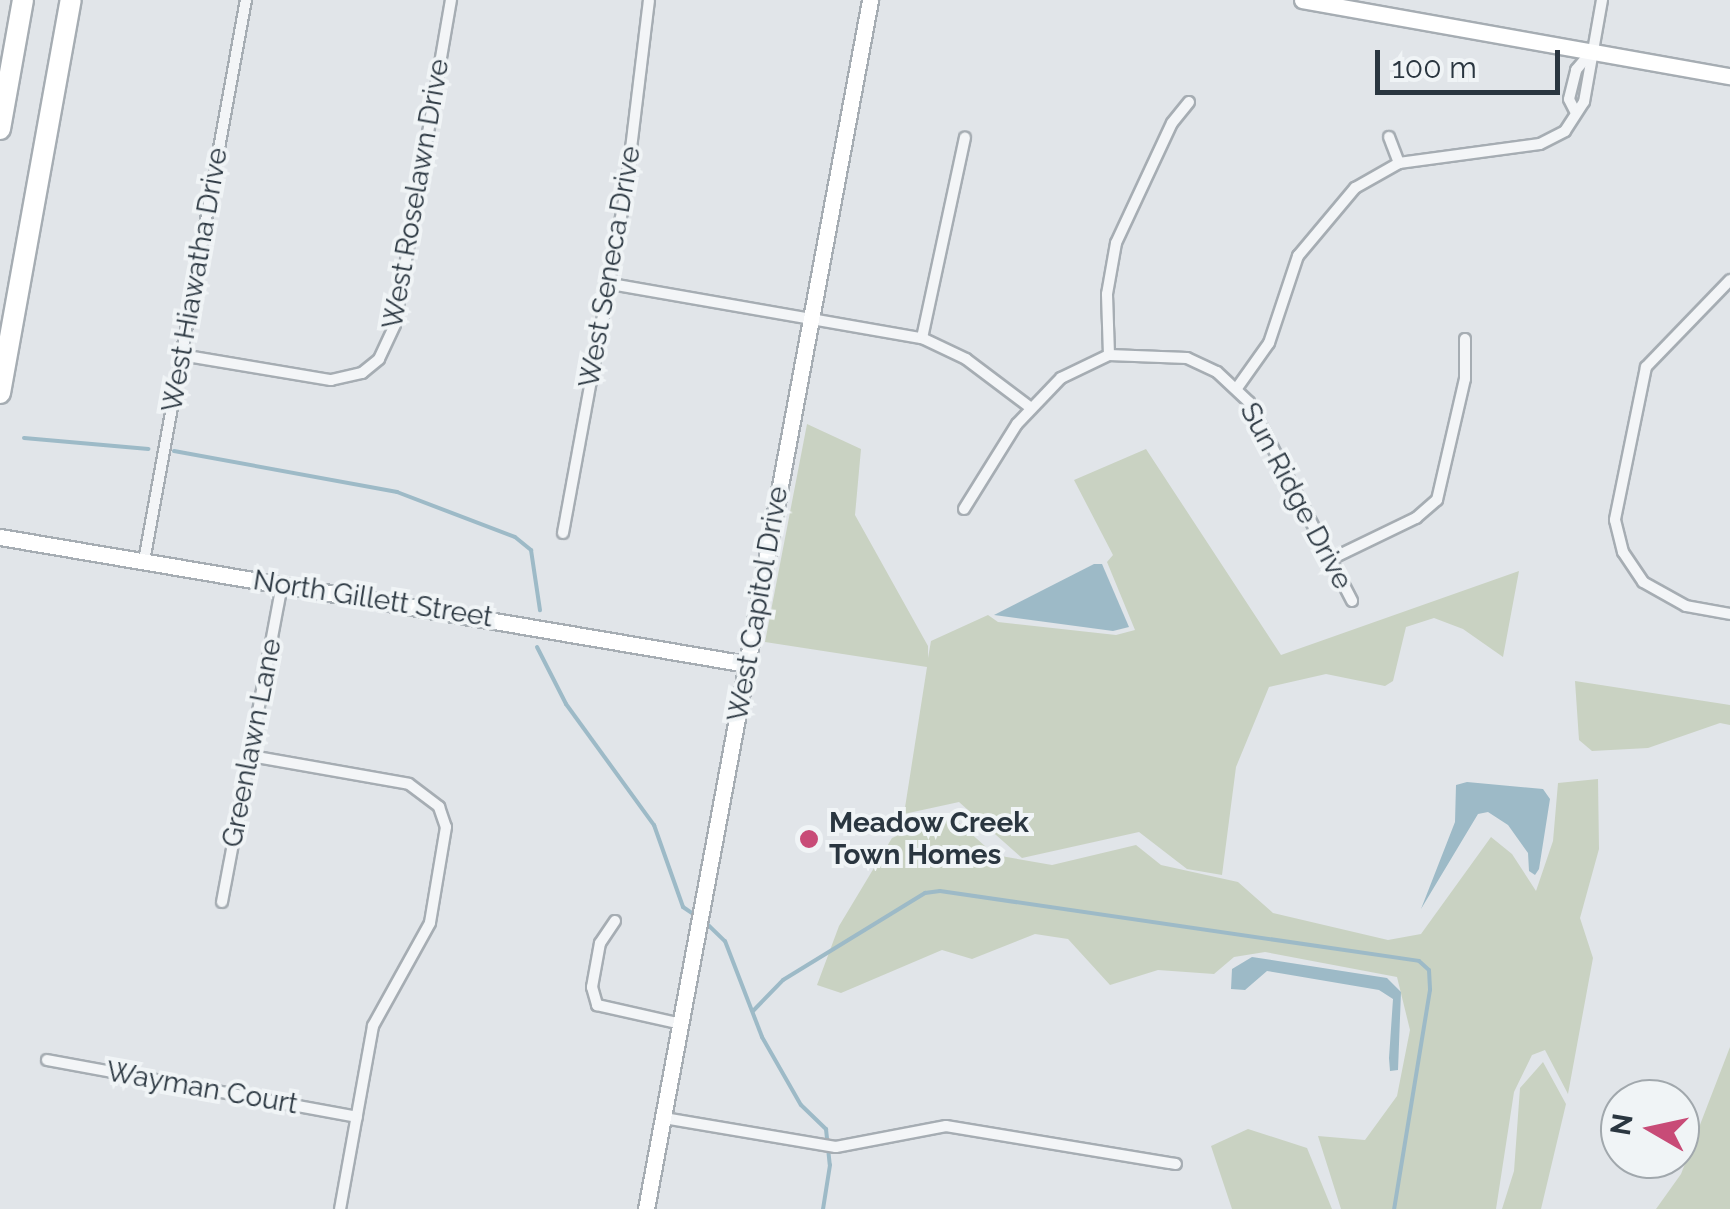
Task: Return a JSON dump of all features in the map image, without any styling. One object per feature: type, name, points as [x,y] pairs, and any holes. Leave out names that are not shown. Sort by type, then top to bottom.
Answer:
[{"type":"highway","points":[[0,129],[24,0]]},
{"type":"highway","points":[[0,394],[71,0]]},
{"type":"street","name":"West Hiawatha Drive","points":[[144,561],[246,0]]},
{"type":"street","name":"West Roselawn Drive","points":[[181,355],[331,380],[362,373],[379,359],[395,324],[451,0]]},
{"type":"street","name":"West Seneca Drive","points":[[563,533],[610,284],[649,0]]},
{"type":"street","name":"West Capitol Drive","points":[[646,1209],[870,0]]},
{"type":"street","points":[[1302,0],[1730,76]]},
{"type":"street","points":[[1237,388],[1269,342],[1290,273],[1311,234],[1354,188],[1399,163],[1540,144],[1565,131],[1575,110],[1569,98],[1576,70],[1591,52],[1602,0]]},
{"type":"street","points":[[1109,355],[1107,294],[1116,243],[1172,122],[1189,102]]},
{"type":"street","points":[[1389,137],[1399,163]]},
{"type":"street","points":[[922,338],[965,138]]},
{"type":"street","points":[[1730,280],[1646,367],[1616,520],[1623,552],[1644,582],[1686,606],[1730,614]]},
{"type":"street","points":[[610,284],[922,338],[966,359],[1030,408]]},
{"type":"street","points":[[1329,560],[1416,518],[1437,500],[1461,398],[1464,339]]},
{"type":"street","name":"Sun Ridge Drive","points":[[964,509],[1030,408],[1061,378],[1109,355],[1187,358],[1237,388],[1261,422],[1352,602]]},
{"type":"street","name":"North Gillett Street","points":[[0,537],[746,664]]},
{"type":"street","name":"Greenlawn Lane","points":[[222,902],[282,584]]},
{"type":"street","points":[[251,756],[410,784],[443,816],[446,846],[434,910],[374,1026],[340,1209]]},
{"type":"street","points":[[615,921],[600,943],[592,987],[596,1005],[681,1024]]},
{"type":"street","name":"Wayman Court","points":[[47,1060],[357,1117]]},
{"type":"street","points":[[664,1118],[836,1147],[946,1126],[1176,1164]]},
{"type":"green space","points":[[807,424],[861,449],[855,515],[928,646],[928,658],[931,641],[988,615],[998,622],[1116,635],[1135,630],[1107,562],[1113,555],[1074,480],[1146,449],[1281,655],[1519,571],[1503,657],[1463,629],[1434,618],[1406,627],[1393,681],[1385,686],[1326,674],[1269,687],[1236,767],[1222,875],[1187,869],[1139,832],[1022,858],[959,802],[904,814],[927,667],[765,642]]},
{"type":"green space","points":[[1575,681],[1730,705],[1730,725],[1720,723],[1648,748],[1592,751],[1579,740]]},
{"type":"green space","points":[[1598,779],[1599,849],[1580,918],[1593,958],[1568,1094],[1545,1050],[1532,1055],[1514,1092],[1496,1209],[1341,1209],[1318,1136],[1365,1140],[1397,1096],[1410,1030],[1397,977],[1265,952],[1234,957],[1214,974],[1158,970],[1110,985],[1068,939],[1035,934],[972,959],[942,950],[841,993],[817,985],[839,926],[892,838],[948,813],[995,855],[1052,865],[1136,845],[1161,865],[1238,882],[1273,913],[1388,940],[1421,934],[1491,837],[1512,854],[1536,891],[1553,841],[1558,783]]},
{"type":"green space","points":[[1730,1047],[1730,1209],[1656,1209],[1677,1179],[1700,1179],[1700,1125]]},
{"type":"green space","points":[[1543,1062],[1566,1104],[1541,1209],[1502,1209],[1514,1171],[1520,1088]]},
{"type":"green space","points":[[1248,1129],[1307,1148],[1332,1209],[1232,1209],[1211,1146]]},
{"type":"water","points":[[1094,564],[1102,564],[1129,627],[1113,631],[994,615]]},
{"type":"water","points":[[1467,782],[1543,789],[1550,799],[1539,869],[1535,875],[1529,871],[1528,853],[1508,825],[1488,812],[1478,814],[1421,909],[1455,822],[1456,785]]},
{"type":"water","points":[[1252,957],[1387,978],[1401,992],[1398,1070],[1390,1071],[1389,1058],[1393,999],[1379,990],[1267,971],[1245,990],[1231,989],[1232,969]]},
{"type":"waterway","points":[[24,438],[149,449]]},
{"type":"waterway","points":[[174,451],[397,492],[515,537],[531,550],[540,610]]},
{"type":"waterway","points":[[537,647],[566,704],[654,825],[683,907],[695,915]]},
{"type":"waterway","points":[[753,1011],[783,980],[925,893],[940,891],[1419,961],[1429,970],[1430,990],[1394,1209]]},
{"type":"waterway","points":[[703,920],[725,941],[762,1037],[801,1105],[826,1129],[830,1165],[823,1209]]},
{"type":"place","name":"Meadow Creek Town Homes","points":[[809,839]]}]
